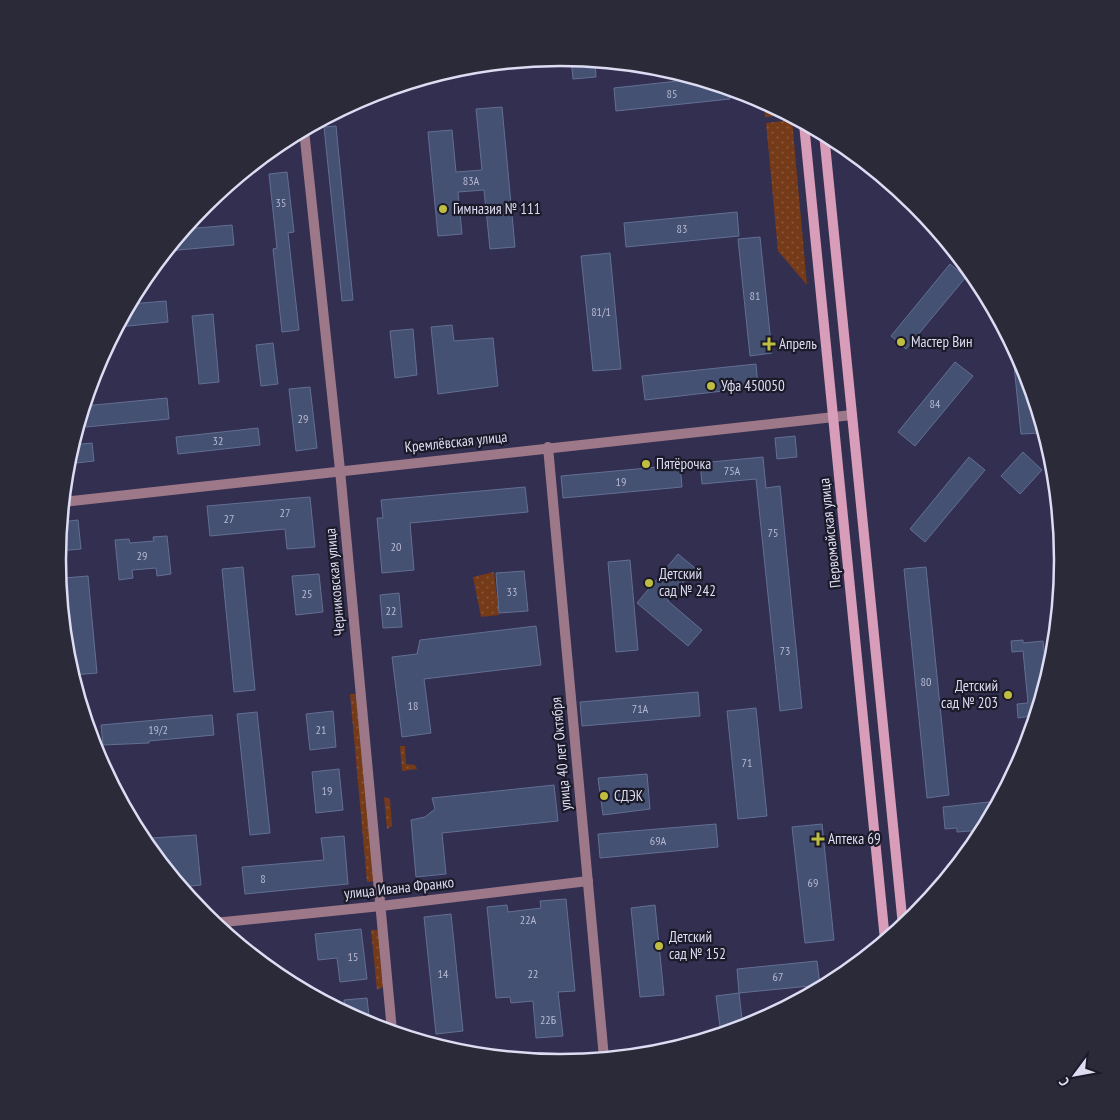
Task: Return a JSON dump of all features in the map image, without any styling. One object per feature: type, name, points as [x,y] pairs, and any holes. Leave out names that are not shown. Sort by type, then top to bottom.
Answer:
[{"type":"main road","name":"Первомайская улица","points":[[805,131],[884,932]]},
{"type":"main road","points":[[825,143],[902,916]]},
{"type":"street","name":"Черниковская улица","points":[[305,137],[340,470],[391,1024]]},
{"type":"street","name":"Кремлёвская улица","points":[[70,501],[852,415]]},
{"type":"street","name":"улица 40 лет Октября","points":[[548,447],[603,1052]]},
{"type":"street","name":"улица Ивана Франко","points":[[225,922],[381,906],[588,881]]},
{"type":"shaded area","points":[[765,111],[776,116],[765,117]]},
{"type":"shaded area","points":[[785,121],[792,124],[807,285],[778,251],[766,123]]},
{"type":"shaded area","points":[[494,572],[499,615],[481,617],[473,577]]},
{"type":"shaded area","points":[[350,694],[357,694],[374,881],[367,882]]},
{"type":"shaded area","points":[[400,746],[405,746],[406,764],[415,765],[417,769],[402,771]]},
{"type":"shaded area","points":[[384,797],[390,799],[392,826],[387,829]]},
{"type":"shaded area","points":[[371,930],[379,930],[385,986],[377,990]]},
{"type":"building","points":[[572,66],[595,67],[596,77],[573,79]]},
{"type":"building","points":[[678,81],[719,92],[730,96],[730,99],[616,111],[614,88]]},
{"type":"building","points":[[502,107],[515,247],[490,249],[484,190],[458,192],[462,234],[438,236],[428,132],[452,130],[456,172],[482,170],[476,109]]},
{"type":"building","points":[[336,126],[353,300],[342,301],[324,127]]},
{"type":"building","points":[[287,172],[294,232],[288,233],[299,330],[282,332],[273,249],[277,248],[269,174]]},
{"type":"building","points":[[737,212],[739,236],[626,247],[624,223]]},
{"type":"building","points":[[232,225],[234,245],[175,250],[195,228]]},
{"type":"building","points":[[760,237],[772,353],[750,356],[738,239]]},
{"type":"building","points":[[610,253],[621,369],[593,371],[581,256]]},
{"type":"building","points":[[950,264],[963,274],[965,278],[906,349],[891,336]]},
{"type":"building","points":[[166,301],[168,322],[125,326],[138,303]]},
{"type":"building","points":[[213,314],[219,382],[199,384],[192,316]]},
{"type":"building","points":[[452,325],[454,341],[493,338],[498,386],[438,394],[431,327]]},
{"type":"building","points":[[413,329],[417,375],[395,378],[390,331]]},
{"type":"building","points":[[273,343],[278,384],[261,386],[256,345]]},
{"type":"building","points":[[955,362],[973,376],[915,446],[898,432]]},
{"type":"building","points":[[756,364],[758,387],[645,400],[642,376]]},
{"type":"building","points":[[1014,367],[1028,401],[1037,433],[1021,434]]},
{"type":"building","points":[[310,387],[317,448],[296,451],[289,389]]},
{"type":"building","points":[[167,398],[169,419],[86,427],[91,405]]},
{"type":"building","points":[[258,428],[260,445],[178,454],[176,437]]},
{"type":"building","points":[[795,436],[797,457],[777,459],[775,438]]},
{"type":"building","points":[[92,443],[94,461],[76,463],[80,444]]},
{"type":"building","points":[[1023,452],[1042,470],[1020,494],[1001,476]]},
{"type":"building","points":[[763,457],[766,488],[780,486],[802,708],[780,711],[756,479],[702,484],[700,463]]},
{"type":"building","points":[[969,457],[985,470],[925,542],[910,529]]},
{"type":"building","points":[[680,465],[682,487],[563,498],[561,476]]},
{"type":"building","points":[[525,487],[528,512],[410,523],[414,570],[382,573],[377,518],[383,518],[381,500]]},
{"type":"building","points":[[310,497],[315,547],[287,549],[285,529],[210,536],[207,506]]},
{"type":"building","points":[[78,520],[81,549],[66,550],[68,521]]},
{"type":"building","points":[[167,536],[171,574],[157,576],[156,568],[132,570],[133,578],[119,580],[115,540],[129,539],[130,543],[154,541],[153,537]]},
{"type":"building","points":[[678,554],[695,568],[668,601],[702,630],[688,646],[637,603]]},
{"type":"building","points":[[630,560],[638,650],[616,652],[608,562]]},
{"type":"building","points":[[243,567],[255,690],[234,692],[222,569]]},
{"type":"building","points":[[926,567],[949,795],[927,798],[904,569]]},
{"type":"building","points":[[524,571],[528,611],[499,613],[496,573]]},
{"type":"building","points":[[319,574],[323,612],[296,615],[292,576]]},
{"type":"building","points":[[88,576],[97,673],[80,674],[70,624],[67,578]]},
{"type":"building","points":[[399,593],[402,627],[383,628],[380,595]]},
{"type":"building","points":[[536,626],[541,665],[424,679],[431,733],[402,737],[392,657],[417,654],[420,640]]},
{"type":"building","points":[[1023,640],[1023,643],[1043,641],[1044,656],[1029,716],[1018,718],[1017,704],[1028,703],[1023,651],[1012,652],[1011,641]]},
{"type":"building","points":[[698,692],[700,716],[582,726],[580,702]]},
{"type":"building","points":[[756,708],[767,816],[738,819],[727,711]]},
{"type":"building","points":[[333,711],[336,747],[310,750],[306,714]]},
{"type":"building","points":[[257,712],[270,833],[250,835],[237,714]]},
{"type":"building","points":[[212,715],[214,735],[149,741],[149,743],[103,745],[101,725]]},
{"type":"building","points":[[339,769],[343,810],[316,813],[312,772]]},
{"type":"building","points":[[647,774],[650,809],[603,815],[598,778]]},
{"type":"building","points":[[554,785],[558,821],[442,833],[446,874],[416,877],[411,820],[425,817],[435,809],[432,798]]},
{"type":"building","points":[[991,802],[973,831],[957,832],[957,828],[945,829],[943,807]]},
{"type":"building","points":[[716,824],[718,847],[600,858],[598,834]]},
{"type":"building","points":[[822,824],[834,940],[805,943],[792,827]]},
{"type":"building","points":[[196,835],[201,885],[189,886],[152,838]]},
{"type":"building","points":[[344,836],[348,884],[245,894],[242,867],[324,860],[321,838]]},
{"type":"building","points":[[566,899],[575,991],[558,992],[563,1036],[536,1038],[533,1001],[511,1003],[510,997],[496,998],[487,907],[507,905],[508,912],[541,908],[540,901]]},
{"type":"building","points":[[655,905],[664,995],[640,997],[631,908]]},
{"type":"building","points":[[451,914],[463,1031],[436,1034],[424,917]]},
{"type":"building","points":[[361,929],[367,979],[340,982],[337,958],[318,960],[315,934]]},
{"type":"building","points":[[817,961],[819,980],[810,986],[739,993],[737,969]]},
{"type":"building","points":[[739,993],[742,1019],[720,1028],[716,996]]},
{"type":"building","points":[[367,998],[369,1015],[345,1004],[344,1000]]},
{"type":"place","name":"Гимназия № 111","points":[[443,209]]},
{"type":"place","name":"Мастер Вин","points":[[901,342]]},
{"type":"place","name":"Апрель","points":[[769,344]]},
{"type":"place","name":"Уфа 450050","points":[[711,386]]},
{"type":"place","name":"Пятёрочка","points":[[646,464]]},
{"type":"place","name":"Детский сад № 242","points":[[649,583]]},
{"type":"place","name":"Детский сад № 203","points":[[1008,695]]},
{"type":"place","name":"СДЭК","points":[[604,796]]},
{"type":"place","name":"Аптека 69","points":[[818,839]]},
{"type":"place","name":"Детский сад № 152","points":[[659,946]]}]
